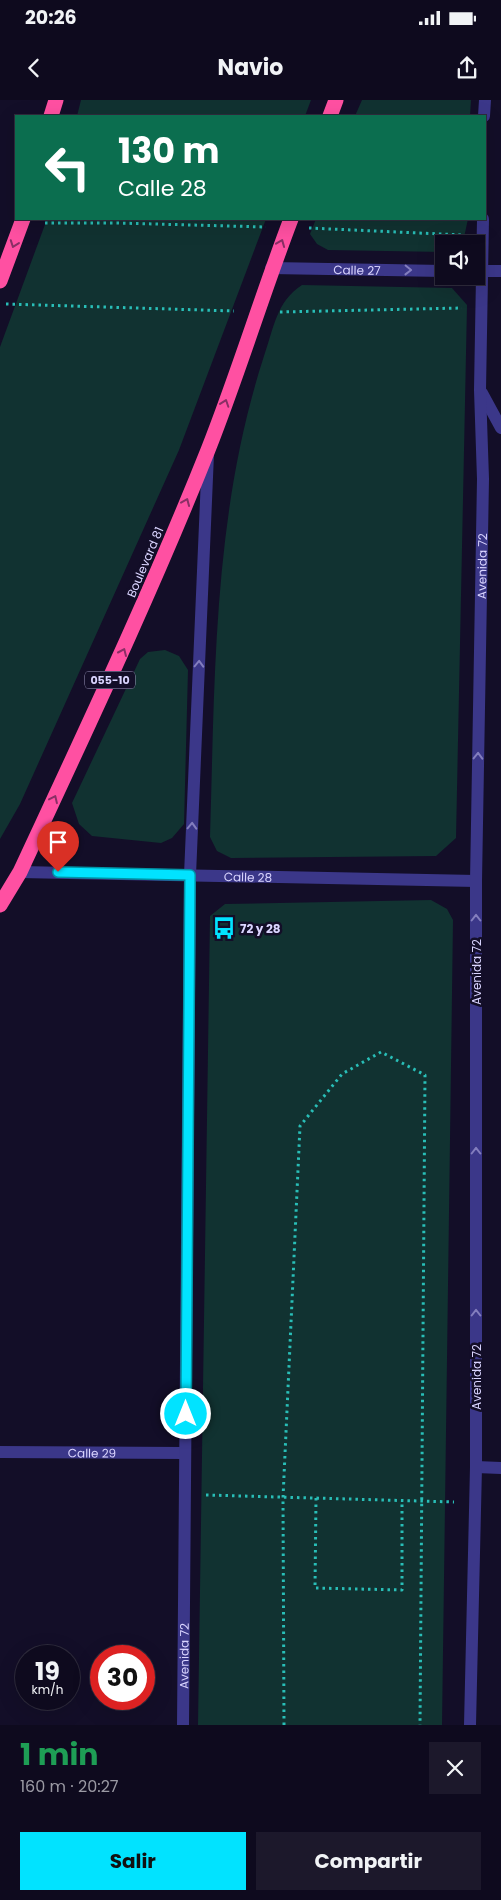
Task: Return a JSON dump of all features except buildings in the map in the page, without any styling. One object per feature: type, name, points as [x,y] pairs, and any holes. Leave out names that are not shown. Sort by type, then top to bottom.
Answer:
[{"type":"highway","points":[[51,115],[56,100]]},
{"type":"highway","points":[[330,115],[336,100]]},
{"type":"highway","points":[[2,273],[22,221]]},
{"type":"highway","name":"Boulevard 81","points":[[0,905],[20,872],[123,653],[209,449],[271,268],[289,223]]},
{"type":"street","points":[[484,115],[485,100]]},
{"type":"street","name":"Avenida 72","points":[[482,235],[483,220]]},
{"type":"street","name":"Calle 27","points":[[271,268],[435,271]]},
{"type":"street","points":[[485,271],[501,271]]},
{"type":"street","name":"Avenida 72","points":[[470,1725],[476,1467],[476,881],[483,479],[479,285]]},
{"type":"street","points":[[480,390],[501,428]]},
{"type":"street","name":"Avenida 72","points":[[183,1725],[190,875],[209,449]]},
{"type":"street","name":"Calle 28","points":[[20,872],[476,881]]},
{"type":"street","name":"Calle 29","points":[[0,1452],[185,1453]]},
{"type":"street","points":[[476,1467],[501,1468]]},
{"type":"path","points":[[22,221],[289,223],[482,235]]},
{"type":"path","points":[[284,1725],[283,1498],[300,1126],[342,1074],[381,1052],[426,1075],[420,1725]]},
{"type":"path","points":[[185,1494],[475,1502]]},
{"type":"path","points":[[316,1498],[315,1588],[402,1590],[402,1500]]},
{"type":"green space","points":[[81,100],[311,100],[305,115],[77,115]]},
{"type":"green space","points":[[362,100],[471,100],[470,115],[355,115]]},
{"type":"green space","points":[[47,220],[266,220],[179,450],[20,804],[0,839],[0,347]]},
{"type":"green space","points":[[316,220],[468,220],[465,235],[435,235],[435,252],[328,250],[317,244],[310,234]]},
{"type":"green space","points":[[302,285],[452,288],[467,305],[456,838],[436,856],[231,858],[217,851],[210,837],[213,715],[220,594],[235,474],[247,415],[277,316],[286,299]]},
{"type":"green space","points":[[165,650],[179,656],[188,670],[184,824],[172,838],[161,843],[92,836],[79,824],[72,803],[140,659],[148,652]]},
{"type":"green space","points":[[431,900],[447,909],[453,920],[442,1725],[198,1725],[210,916],[225,904]]},
{"type":"place","name":"72 y 28","points":[[224,928]]},
{"type":"route","points":[[58,872],[190,875],[186,1414]]}]
